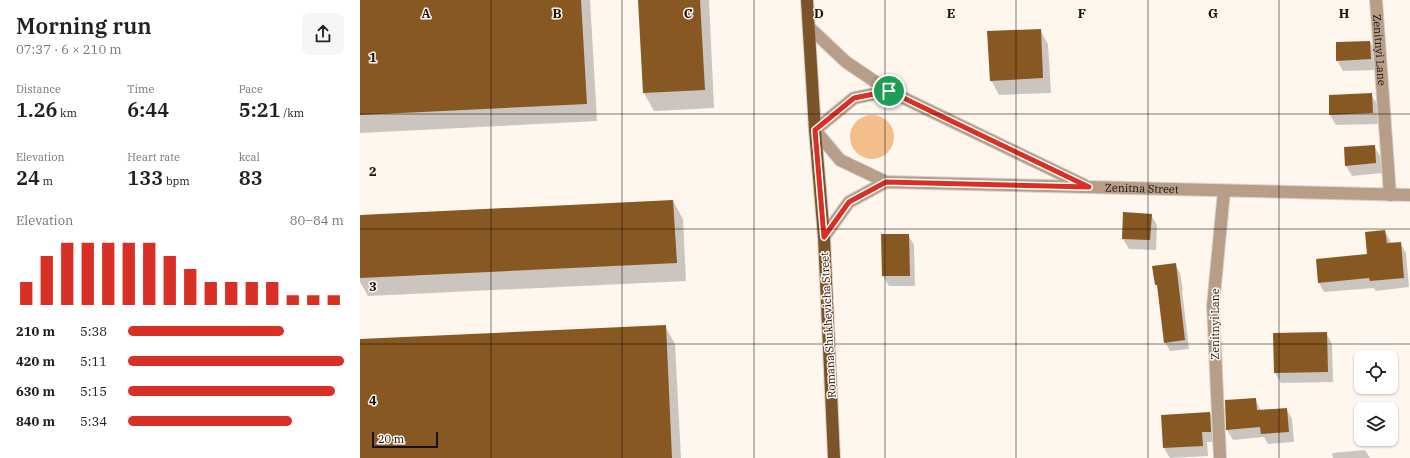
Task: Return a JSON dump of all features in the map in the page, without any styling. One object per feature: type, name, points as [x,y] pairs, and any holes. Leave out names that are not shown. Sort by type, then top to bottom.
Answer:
[{"type":"main road","name":"Romana Shukhevicha Street","points":[[807,0],[810,28],[815,130],[824,237],[834,458]]},
{"type":"street","name":"Zenitnyi Lane","points":[[1376,0],[1390,195]]},
{"type":"street","points":[[810,28],[846,62],[889,91],[1089,187]]},
{"type":"street","points":[[886,182],[840,160],[815,130],[854,98],[889,91]]},
{"type":"street","name":"Zenitna Street","points":[[824,237],[849,202],[886,182],[1410,195]]},
{"type":"street","name":"Zenitnyi Lane","points":[[1220,458],[1213,306],[1224,191]]},
{"type":"shaded area","points":[[872,115],[884,119],[890,125],[894,137],[890,149],[884,155],[872,159],[860,155],[854,149],[850,137],[854,125],[860,119]]},
{"type":"building","points":[[360,0],[581,0],[587,104],[360,115]]},
{"type":"building","points":[[638,0],[700,0],[705,90],[643,93]]},
{"type":"building","points":[[1041,29],[1043,78],[990,81],[987,31]]},
{"type":"building","points":[[1370,41],[1371,59],[1336,61],[1336,42]]},
{"type":"building","points":[[1372,93],[1373,113],[1329,115],[1329,95]]},
{"type":"building","points":[[1375,145],[1376,163],[1345,166],[1344,147]]},
{"type":"building","points":[[673,200],[677,263],[360,278],[360,215]]},
{"type":"building","points":[[1123,212],[1152,214],[1150,240],[1122,239]]},
{"type":"building","points":[[1385,230],[1387,243],[1401,242],[1404,278],[1370,281],[1369,278],[1318,283],[1316,259],[1367,254],[1365,232]]},
{"type":"building","points":[[881,234],[909,234],[910,276],[882,276]]},
{"type":"building","points":[[1176,263],[1185,340],[1164,343],[1157,285],[1155,285],[1152,266]]},
{"type":"building","points":[[666,325],[672,458],[360,458],[360,339]]},
{"type":"building","points":[[1327,332],[1328,372],[1274,373],[1273,333]]},
{"type":"building","points":[[1256,398],[1257,410],[1287,408],[1289,432],[1261,434],[1260,427],[1226,430],[1225,400]]},
{"type":"building","points":[[1210,412],[1211,432],[1202,432],[1203,446],[1163,448],[1161,415]]},
{"type":"route","points":[[889,91],[1089,187],[886,182],[849,202],[824,237],[815,130],[854,98],[889,91]]}]
